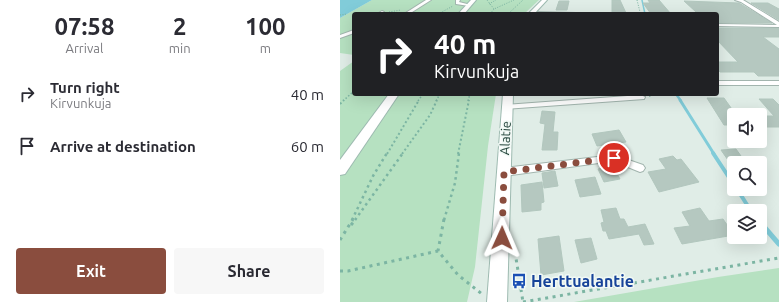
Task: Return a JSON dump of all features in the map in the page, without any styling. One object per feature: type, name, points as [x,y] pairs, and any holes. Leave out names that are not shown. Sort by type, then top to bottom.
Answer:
[{"type":"street","points":[[409,11],[429,0]]},
{"type":"street","points":[[463,12],[474,0]]},
{"type":"street","points":[[533,12],[545,0]]},
{"type":"street","points":[[738,0],[779,25]]},
{"type":"street","points":[[457,2],[469,5]]},
{"type":"street","points":[[719,25],[779,25]]},
{"type":"street","points":[[340,37],[352,32]]},
{"type":"street","points":[[719,83],[779,84]]},
{"type":"street","points":[[340,170],[393,96]]},
{"type":"street","points":[[507,100],[641,97]]},
{"type":"street","name":"Alatie","points":[[497,302],[502,238],[507,100]]},
{"type":"street","points":[[504,172],[614,158],[640,168]]},
{"type":"path","points":[[487,0],[494,9]]},
{"type":"path","points":[[489,4],[496,0]]},
{"type":"path","points":[[492,11],[514,0]]},
{"type":"path","points":[[510,12],[522,0]]},
{"type":"path","points":[[637,0],[640,12]]},
{"type":"path","points":[[441,12],[457,2]]},
{"type":"path","points":[[395,12],[409,11]]},
{"type":"path","points":[[340,15],[347,14]]},
{"type":"path","points":[[340,104],[352,93]]},
{"type":"path","points":[[348,229],[373,176],[422,96]]},
{"type":"path","points":[[340,240],[430,115],[439,96]]},
{"type":"path","points":[[470,96],[460,140],[455,183],[444,216],[438,251],[448,265],[467,285],[484,295]]},
{"type":"path","points":[[340,271],[348,271],[438,251]]},
{"type":"path","points":[[523,302],[779,258]]},
{"type":"green space","points":[[372,0],[539,0],[526,12],[352,12],[352,55],[340,53],[340,18]]},
{"type":"green space","points":[[352,62],[352,96],[496,96],[488,146],[475,267],[467,302],[340,302],[340,71]]},
{"type":"green space","points":[[779,268],[779,302],[574,302],[718,277]]},
{"type":"water","points":[[340,0],[372,0],[340,18]]},
{"type":"building","points":[[612,0],[620,0],[626,12],[612,12]]},
{"type":"building","points":[[648,0],[659,0],[669,12],[650,12],[643,3],[650,3]]},
{"type":"building","points":[[559,1],[569,1],[567,10],[556,10]]},
{"type":"building","points":[[684,1],[739,3],[772,23],[719,23],[719,12],[696,12]]},
{"type":"building","points":[[751,3],[768,3],[779,9],[779,20]]},
{"type":"building","points":[[719,28],[779,28],[779,37],[763,37],[779,49],[779,76],[758,76],[754,72],[719,71],[719,62],[738,62],[719,42]]},
{"type":"building","points":[[707,98],[724,98],[731,108],[727,108],[727,125],[724,125]]},
{"type":"building","points":[[759,99],[773,99],[779,105],[779,127],[767,127],[767,116],[774,116]]},
{"type":"building","points":[[542,111],[555,112],[553,132],[558,132],[557,150],[542,150],[545,124],[540,123]]},
{"type":"building","points":[[619,130],[626,142],[597,146],[592,134]]},
{"type":"building","points":[[736,149],[741,156],[727,156],[727,159],[721,150]]},
{"type":"building","points":[[673,156],[677,160],[681,159],[699,182],[659,192],[648,172],[666,169],[659,159]]},
{"type":"building","points":[[613,166],[620,179],[604,182],[598,169]]},
{"type":"building","points":[[555,171],[558,186],[544,188],[542,173]]},
{"type":"building","points":[[595,177],[601,194],[580,197],[575,180]]},
{"type":"building","points":[[542,182],[544,202],[541,203],[541,210],[522,212],[521,185]]},
{"type":"building","points":[[616,208],[620,219],[624,219],[628,227],[645,224],[654,244],[644,245],[639,234],[609,239],[606,231],[603,231],[601,223],[604,222],[601,210]]},
{"type":"building","points":[[700,208],[709,221],[723,219],[727,225],[727,236],[682,244],[674,228],[690,226],[682,212]]},
{"type":"building","points":[[559,236],[564,271],[541,275],[538,239]]},
{"type":"building","points":[[591,238],[597,259],[581,263],[575,240]]},
{"type":"waterway","points":[[642,0],[645,12]]},
{"type":"waterway","points":[[677,96],[681,101]]},
{"type":"waterway","points":[[680,100],[714,154]]},
{"type":"waterway","points":[[713,153],[727,174]]},
{"type":"waterway","points":[[741,196],[747,204]]},
{"type":"waterway","points":[[767,230],[779,244]]},
{"type":"place","name":"Herttualantie","points":[[519,281]]},
{"type":"route","points":[[502,238],[504,172],[614,158]]}]
